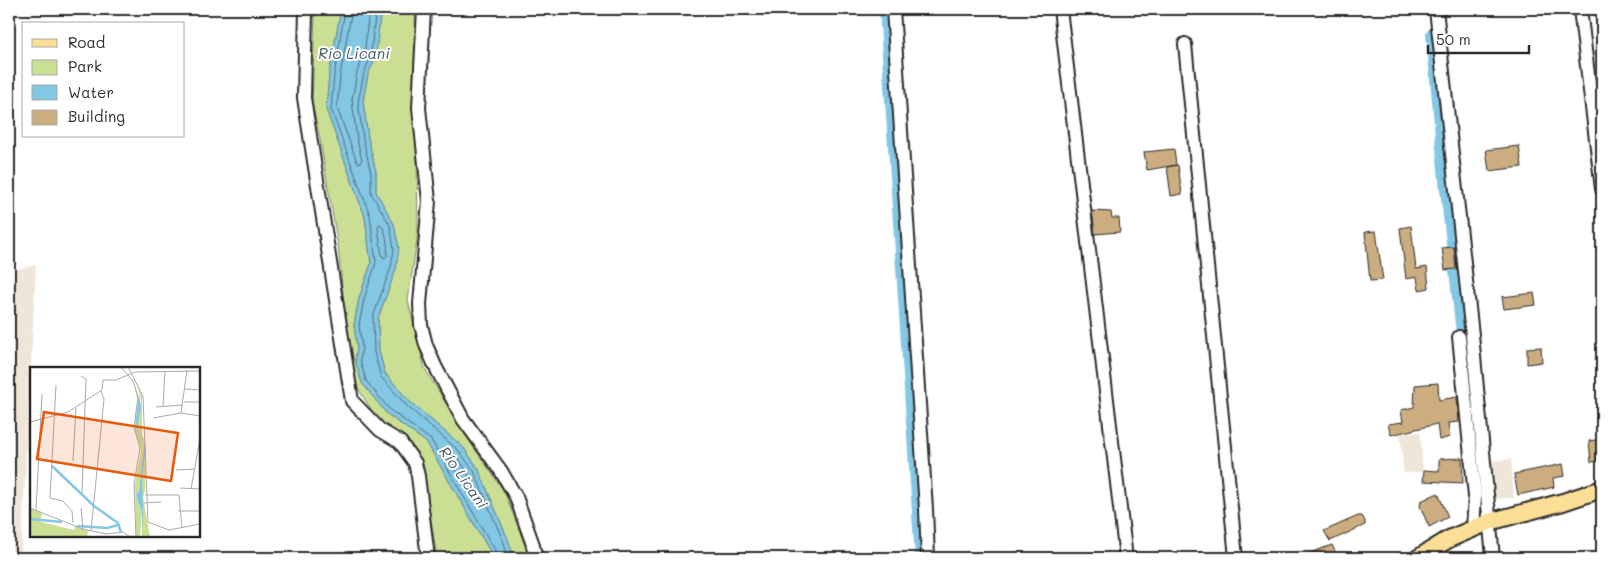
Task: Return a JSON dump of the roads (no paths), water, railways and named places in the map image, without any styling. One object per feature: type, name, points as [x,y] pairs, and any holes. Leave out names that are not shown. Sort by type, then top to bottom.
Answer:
[{"type":"main road","points":[[1418,558],[1449,540],[1489,522],[1563,502],[1602,489]]},
{"type":"street","points":[[306,9],[304,98],[352,401],[380,430],[400,442],[415,463],[428,558]]},
{"type":"street","points":[[424,9],[419,108],[429,201],[420,304],[421,325],[432,359],[463,419],[501,471],[516,497],[536,558]]},
{"type":"street","points":[[893,9],[928,558]]},
{"type":"street","points":[[1060,9],[1126,558]]},
{"type":"street","points":[[1436,9],[1472,335],[1493,558]]},
{"type":"street","points":[[1580,9],[1602,189]]},
{"type":"street","points":[[1185,44],[1236,558]]},
{"type":"street","points":[[1459,337],[1475,496],[1473,529]]},
{"type":"water","name":"Río Licani","points":[[341,9],[381,9],[375,60],[368,74],[363,101],[368,138],[376,172],[376,192],[394,224],[399,248],[396,269],[378,318],[379,351],[385,374],[410,402],[463,447],[478,468],[514,558],[492,558],[491,553],[427,443],[387,414],[362,383],[355,360],[357,348],[354,325],[359,298],[371,264],[365,217],[326,109],[329,75]]},
{"type":"waterway","points":[[886,9],[922,558]]},
{"type":"waterway","points":[[1433,34],[1446,180],[1465,351]]}]
